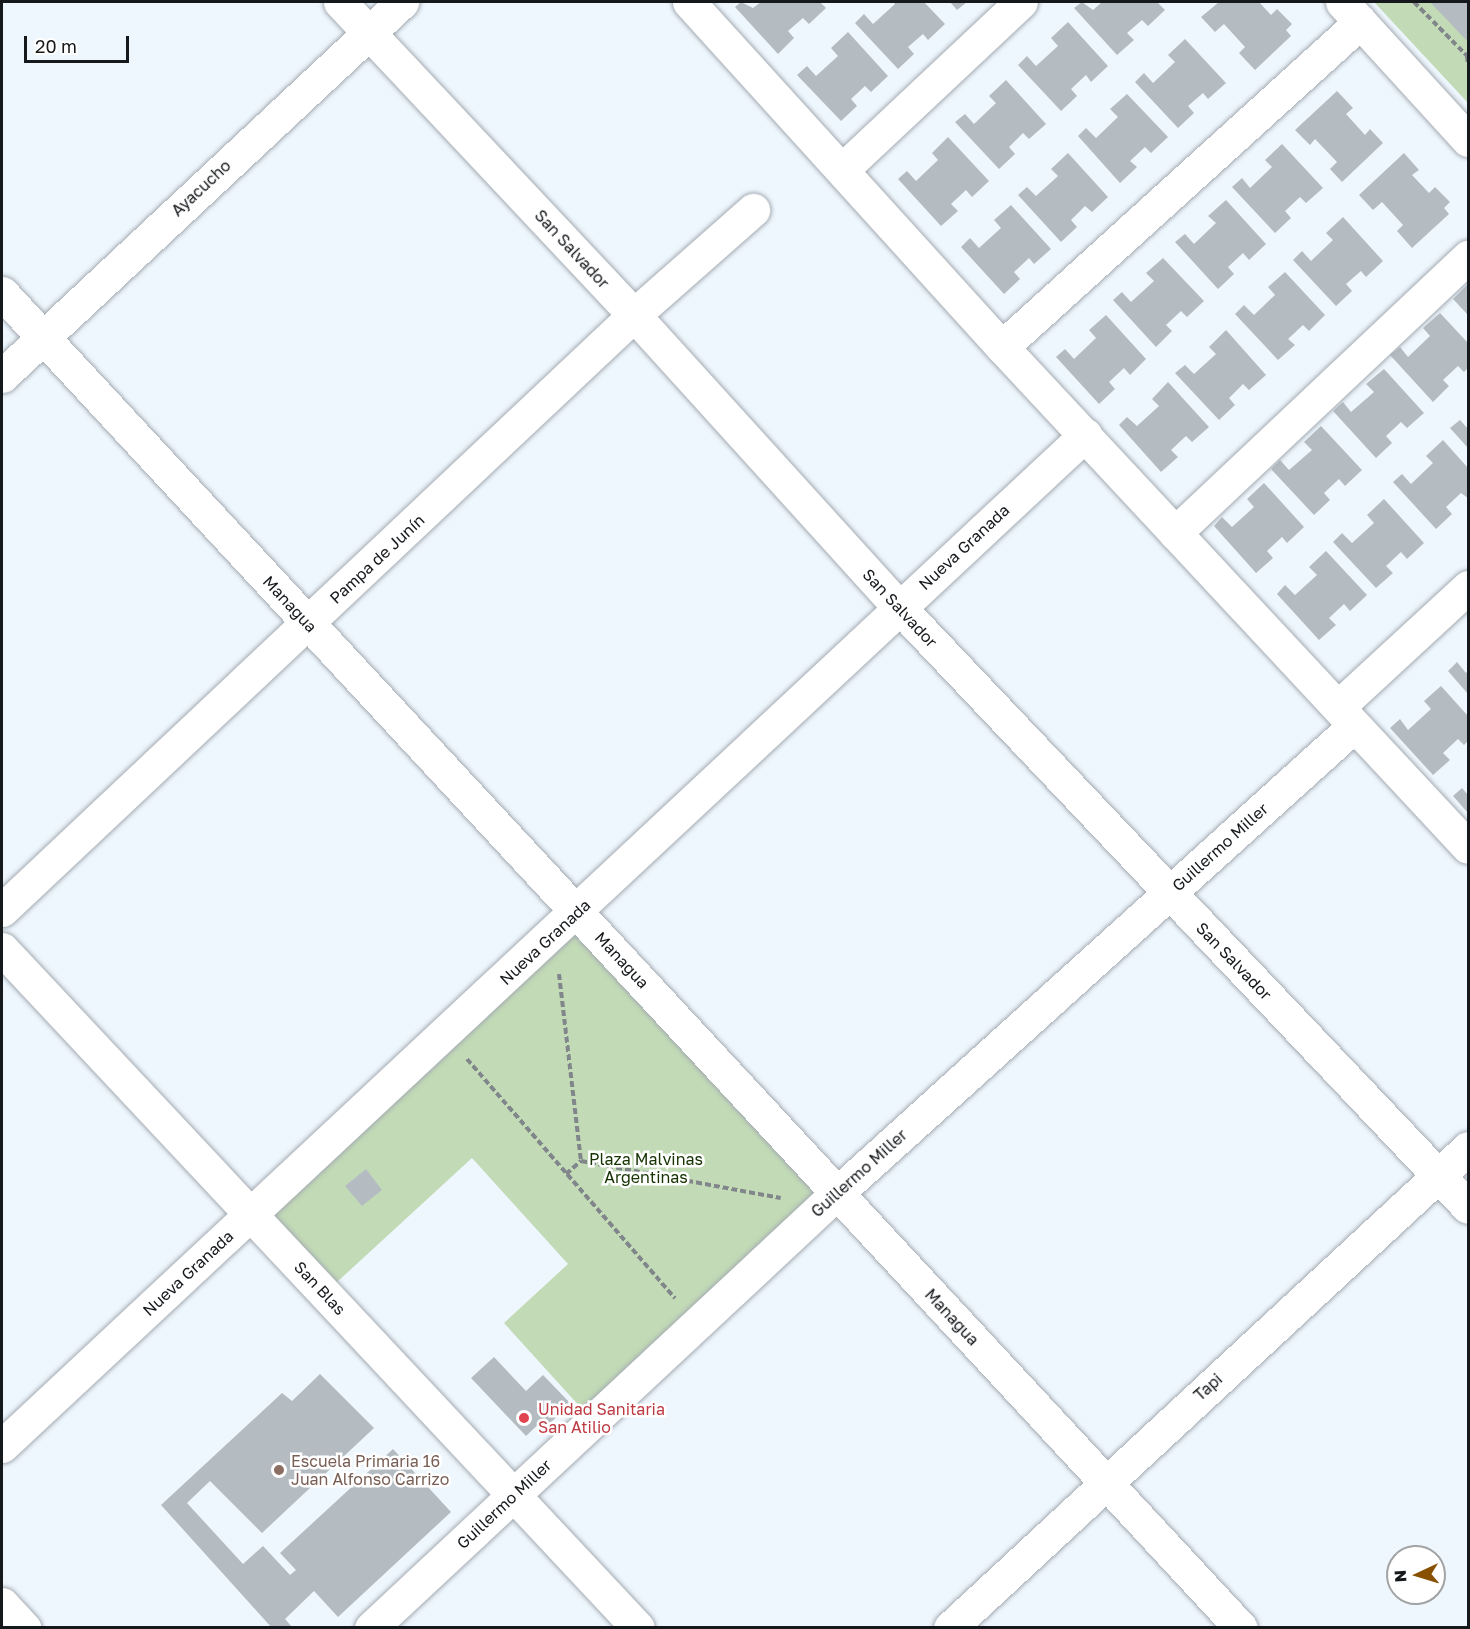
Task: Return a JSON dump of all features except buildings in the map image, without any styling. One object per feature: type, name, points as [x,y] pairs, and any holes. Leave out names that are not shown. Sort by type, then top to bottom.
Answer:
[{"type":"street","name":"San Salvador","points":[[340,2],[634,315],[900,608],[1468,1207]]},
{"type":"street","name":"Ayacucho","points":[[2,376],[367,32],[402,2]]},
{"type":"street","points":[[688,2],[843,169],[1002,347],[1468,847]]},
{"type":"street","points":[[843,169],[1022,2]]},
{"type":"street","points":[[1002,347],[1352,12],[1468,140]]},
{"type":"street","name":"Pampa de Junín","points":[[2,910],[634,315],[753,210]]},
{"type":"street","points":[[1175,533],[1468,257]]},
{"type":"street","name":"Managua","points":[[2,293],[578,912],[830,1200],[1106,1480],[1241,1628]]},
{"type":"street","name":"Nueva Granada","points":[[2,1446],[578,912],[1084,435]]},
{"type":"street","name":"Guillermo Miller","points":[[371,1628],[830,1200],[1169,893],[1346,717],[1468,586]]},
{"type":"street","name":"San Blas","points":[[2,949],[516,1493],[638,1628]]},
{"type":"street","name":"Tapi","points":[[950,1628],[1106,1480],[1468,1148]]},
{"type":"street","points":[[2,1604],[24,1628]]},
{"type":"path","points":[[1414,2],[1467,56],[1468,64]]},
{"type":"path","points":[[554,934],[581,1161]]},
{"type":"path","points":[[445,1034],[697,1323]]},
{"type":"path","points":[[566,1174],[581,1161],[830,1200]]},
{"type":"green space","points":[[1374,2],[1468,2],[1468,103]]},
{"type":"green space","name":"Plaza Malvinas Argentinas","points":[[578,912],[836,1194],[592,1420],[504,1323],[568,1264],[472,1158],[324,1294],[251,1214]]},
{"type":"place","name":"Unidad Sanitaria San Atilio","points":[[524,1418]]},
{"type":"place","name":"Escuela Primaria 16 Juan Alfonso Carrizo","points":[[279,1470]]}]
